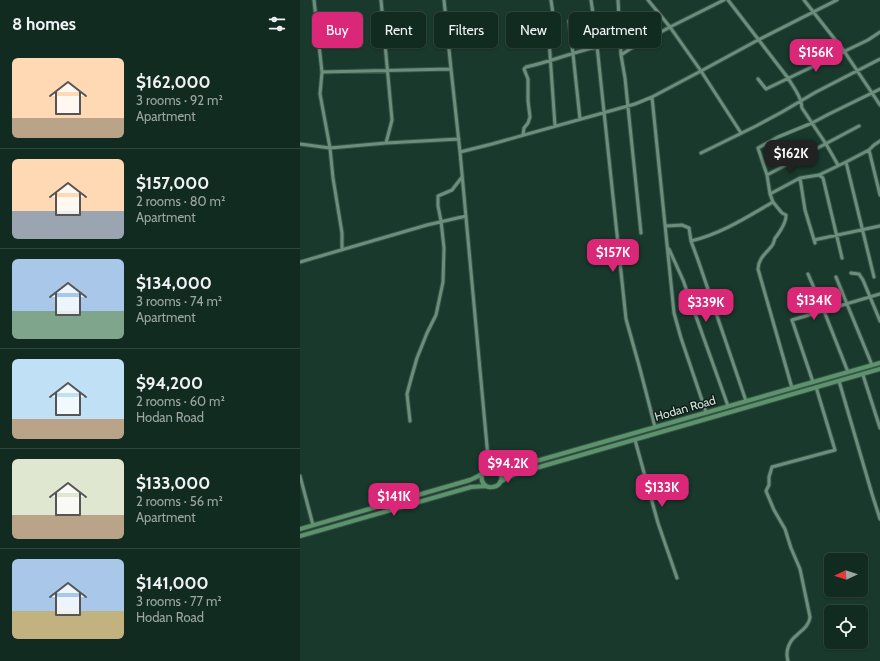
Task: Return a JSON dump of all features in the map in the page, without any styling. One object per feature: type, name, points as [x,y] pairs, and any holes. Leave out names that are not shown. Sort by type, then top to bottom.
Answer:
[{"type":"main road","name":"Hodan Road","points":[[489,468],[512,468],[880,363]]},
{"type":"main road","name":"Hodan Road","points":[[300,536],[471,487],[496,487],[500,482],[515,474],[880,369]]},
{"type":"main road","points":[[300,529],[470,480],[482,474],[489,468]]},
{"type":"main road","points":[[496,468],[502,476],[500,482]]},
{"type":"main road","points":[[482,474],[482,480],[486,486]]},
{"type":"street","points":[[314,0],[322,72],[320,94],[330,148],[333,178],[342,233],[342,249]]},
{"type":"street","points":[[381,0],[392,120],[386,143]]},
{"type":"street","points":[[444,0],[459,139],[489,468]]},
{"type":"street","points":[[552,0],[554,21],[549,36],[556,126]]},
{"type":"street","points":[[591,0],[593,12]]},
{"type":"street","points":[[618,0],[621,55],[626,78],[641,233]]},
{"type":"street","points":[[648,0],[670,27],[701,70],[740,133]]},
{"type":"street","points":[[621,55],[670,27],[724,0]]},
{"type":"street","points":[[728,0],[788,78],[802,100],[802,108],[838,165]]},
{"type":"street","points":[[804,0],[858,70],[880,105]]},
{"type":"street","points":[[460,152],[635,104],[652,97],[758,40],[837,0]]},
{"type":"street","points":[[758,79],[766,89],[880,32]]},
{"type":"street","points":[[573,48],[580,119]]},
{"type":"street","points":[[523,135],[524,128],[530,117],[528,79],[524,69],[526,67],[593,48]]},
{"type":"street","points":[[597,48],[626,319],[655,427]]},
{"type":"street","points":[[701,153],[782,112],[816,92],[880,59]]},
{"type":"street","points":[[322,72],[451,69]]},
{"type":"street","points":[[792,388],[758,269],[759,261],[773,246],[774,240],[785,222],[786,215],[782,213],[773,202],[767,175],[758,148],[880,89]]},
{"type":"street","points":[[652,97],[674,313],[706,412]]},
{"type":"street","points":[[767,175],[859,126]]},
{"type":"street","points":[[300,144],[330,148],[459,139]]},
{"type":"street","points":[[770,194],[800,178],[819,174],[846,162],[869,150],[880,141]]},
{"type":"street","points":[[869,150],[880,195]]},
{"type":"street","points":[[846,162],[874,277]]},
{"type":"street","points":[[819,174],[823,178],[842,258]]},
{"type":"street","points":[[410,421],[407,394],[417,358],[436,314],[443,282],[444,248],[438,196],[452,190],[462,177]]},
{"type":"street","points":[[800,178],[805,210],[814,242],[836,235],[880,226]]},
{"type":"street","points":[[691,241],[705,238],[733,225],[773,202]]},
{"type":"street","points":[[300,262],[441,221],[466,216]]},
{"type":"street","points":[[666,226],[682,225],[689,228],[691,241],[746,401]]},
{"type":"street","points":[[668,247],[684,280],[728,406]]},
{"type":"street","points":[[851,273],[859,274],[863,280],[880,321]]},
{"type":"street","points":[[808,274],[848,372]]},
{"type":"street","points":[[836,277],[872,365]]},
{"type":"street","points":[[813,382],[792,320],[880,294]]},
{"type":"street","points":[[863,374],[880,428]]},
{"type":"street","points":[[839,381],[880,519]]},
{"type":"street","points":[[788,661],[786,656],[788,646],[795,636],[809,623],[810,617],[800,569],[785,529],[774,510],[766,491],[769,485],[769,477],[772,467],[835,450],[816,387]]},
{"type":"street","points":[[635,440],[658,523],[678,578]]},
{"type":"street","points":[[300,476],[313,525]]}]
